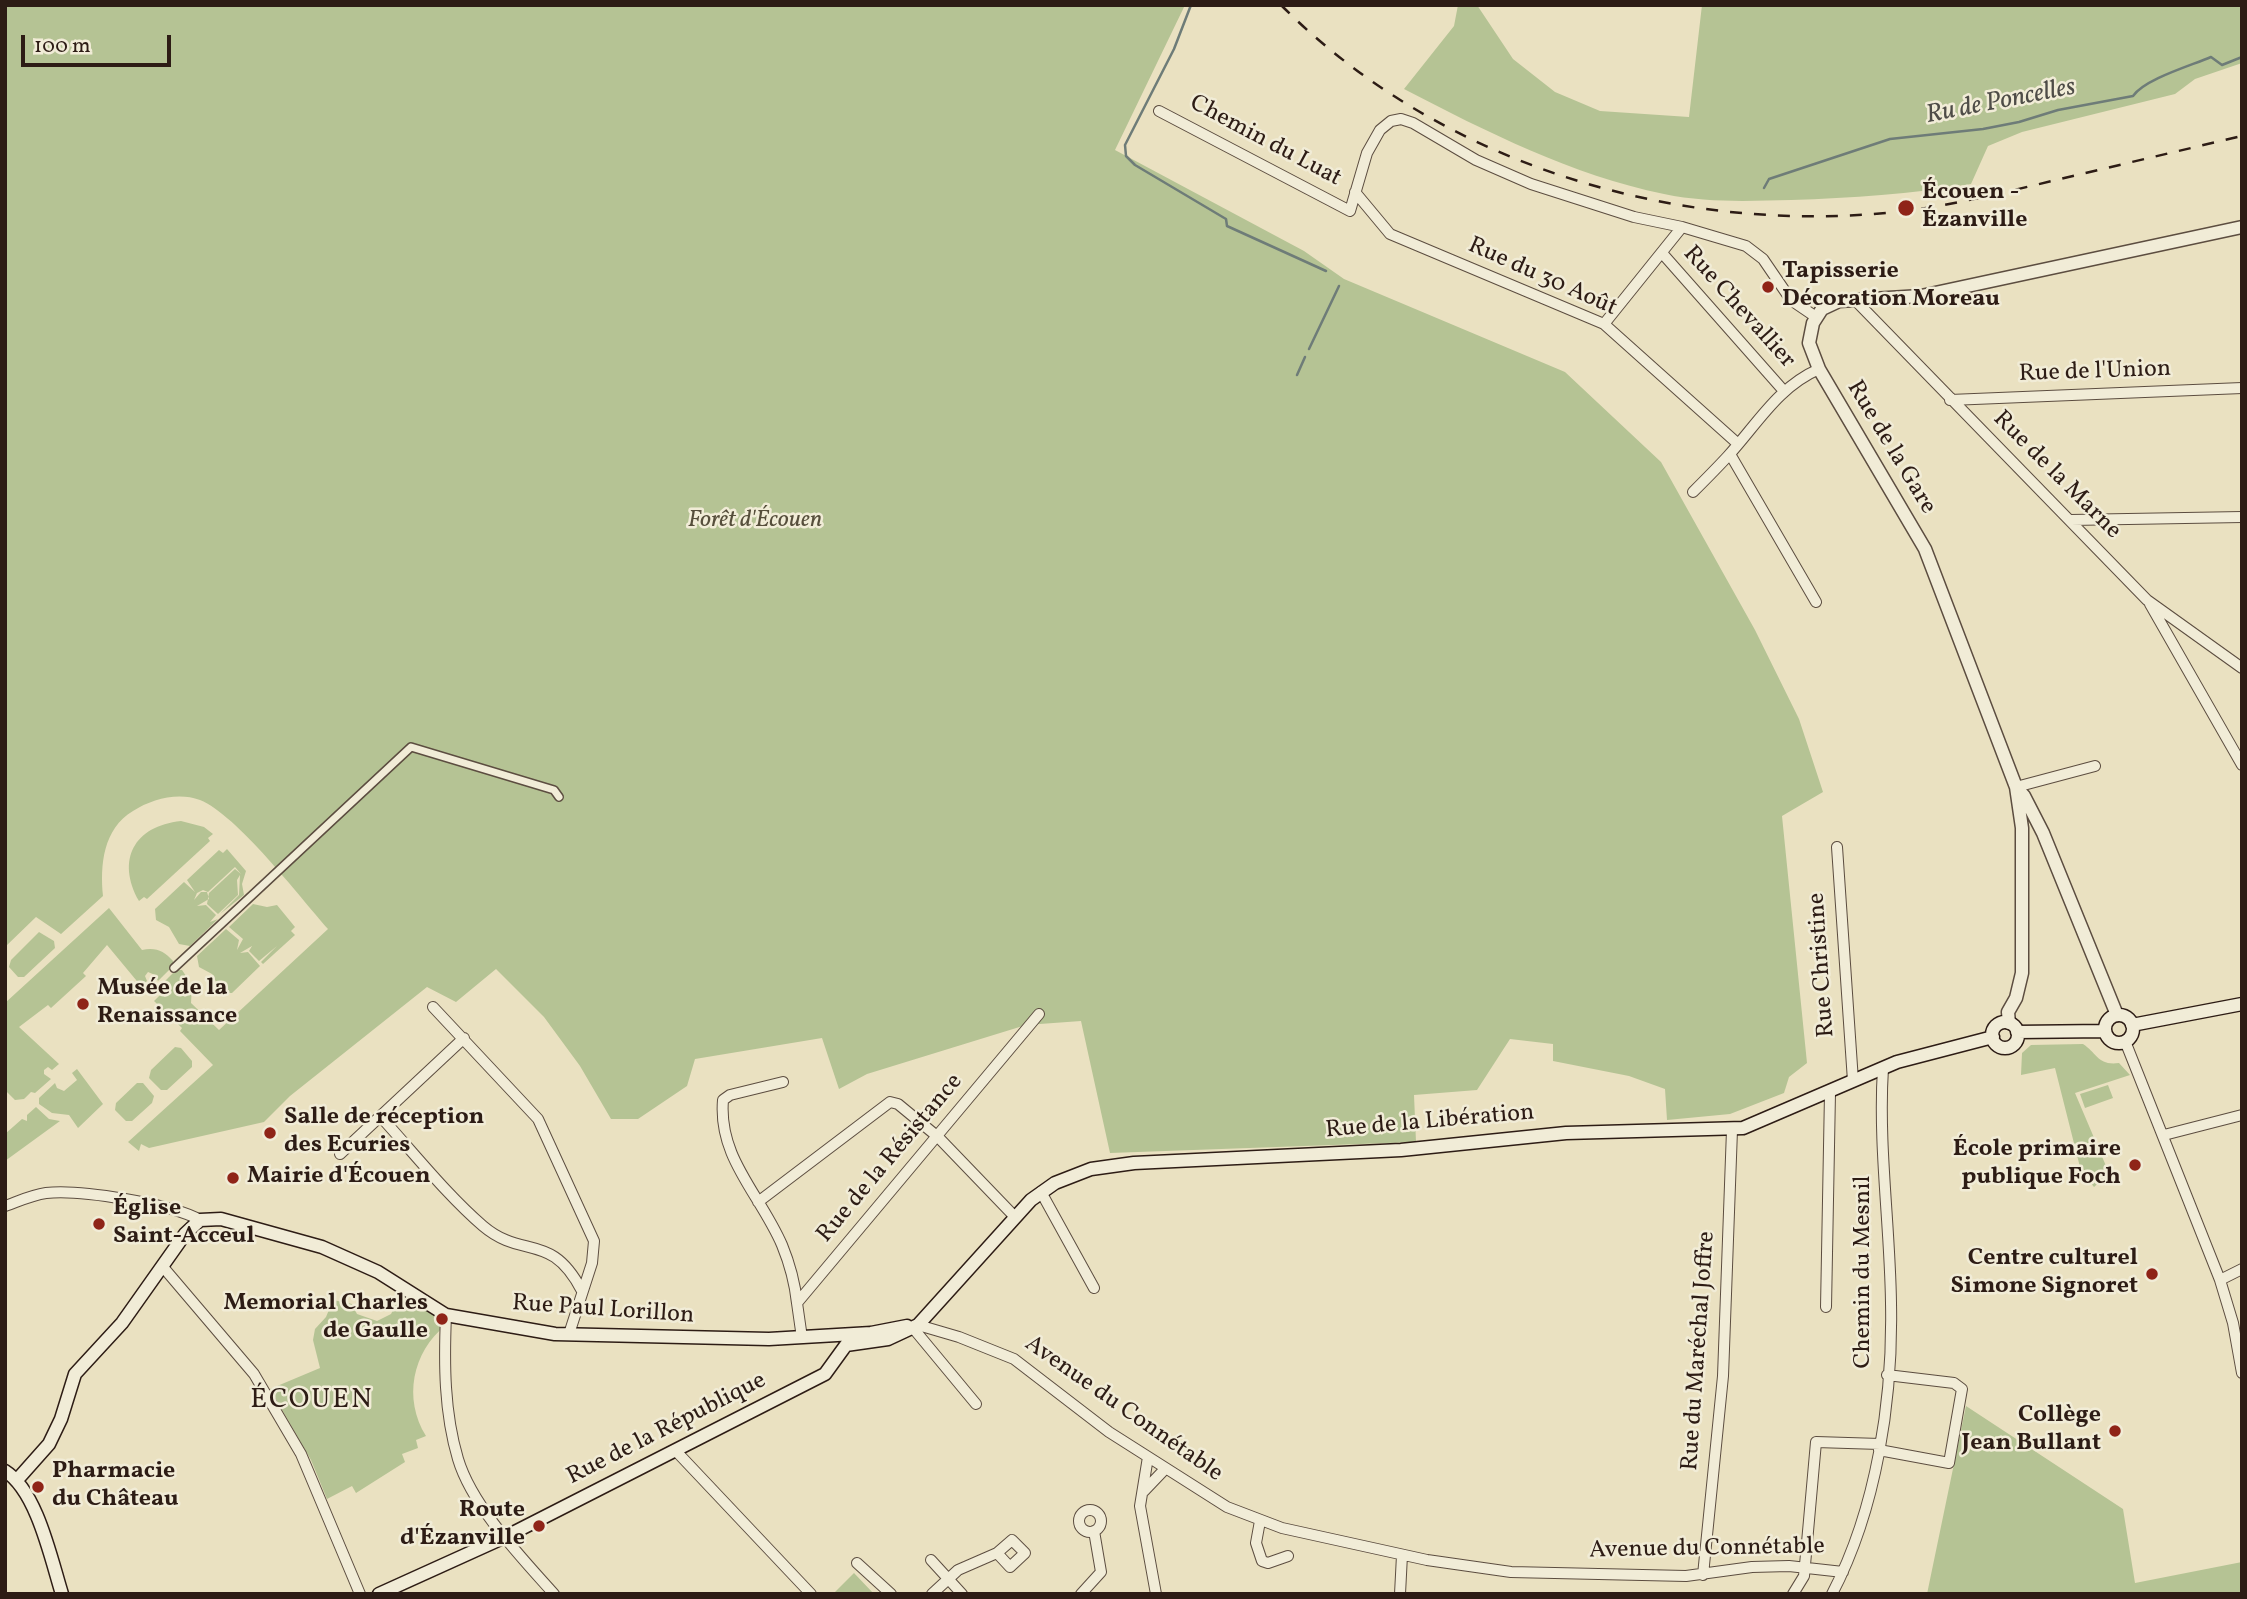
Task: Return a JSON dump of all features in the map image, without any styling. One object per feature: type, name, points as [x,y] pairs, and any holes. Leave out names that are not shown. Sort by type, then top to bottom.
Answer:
[{"type":"main road","points":[[1816,317],[1831,303],[1854,299],[1921,296],[2242,227]]},
{"type":"main road","name":"Rue de la Gare","points":[[1816,317],[1809,343],[1819,369],[1925,549],[2016,787],[2022,828],[2022,973],[2016,998],[2008,1012],[2013,1027]]},
{"type":"main road","points":[[2016,787],[2024,796],[2087,936],[2117,1015]]},
{"type":"main road","points":[[2022,828],[2046,844]]},
{"type":"main road","points":[[2132,1025],[2242,1004]]},
{"type":"main road","points":[[2117,1015],[2125,1016],[2132,1025],[2131,1036],[2125,1041],[2112,1041],[2105,1031],[2108,1020],[2117,1015]]},
{"type":"main road","points":[[2013,1027],[2016,1042],[2007,1048],[1998,1046],[1993,1037],[1998,1024],[2105,1031]]},
{"type":"main road","name":"Rue de la Libération","points":[[915,1326],[1041,1192],[1075,1174],[1122,1164],[1401,1150],[1566,1133],[1732,1130],[1754,1125],[1883,1068],[1946,1048],[1993,1037]]},
{"type":"main road","name":"Rue Paul Lorillon","points":[[200,1220],[221,1219],[322,1247],[351,1258],[446,1315],[569,1334],[615,1338],[802,1338],[915,1326]]},
{"type":"main road","points":[[17,1480],[49,1444],[61,1419],[75,1374],[122,1323],[185,1234],[200,1220]]},
{"type":"main road","points":[[839,1353],[850,1343],[888,1339],[915,1326]]},
{"type":"main road","name":"Rue de la République","points":[[379,1594],[505,1537],[825,1374],[839,1353]]},
{"type":"main road","points":[[5,1472],[17,1480],[30,1501],[62,1594]]},
{"type":"street","name":"Chemin du Luat","points":[[1159,111],[1350,211],[1355,192]]},
{"type":"street","points":[[1355,192],[1373,140],[1385,124],[1395,119],[1413,123],[1476,160],[1531,184],[1634,218],[1682,227],[1746,246],[1763,259],[1791,300],[1816,317]]},
{"type":"street","name":"Rue du 30 Août","points":[[1355,192],[1390,234],[1604,324],[1737,443]]},
{"type":"street","points":[[1604,324],[1682,227]]},
{"type":"street","name":"Rue Chevallier","points":[[1662,253],[1783,390]]},
{"type":"street","name":"Rue de la Marne","points":[[1854,299],[2147,600],[2242,668]]},
{"type":"street","points":[[1693,492],[1730,454],[1783,390],[1797,378],[1819,369]]},
{"type":"street","name":"Rue de l'Union","points":[[1950,400],[2242,388]]},
{"type":"street","points":[[1730,454],[1816,602]]},
{"type":"street","points":[[2071,520],[2242,517]]},
{"type":"street","points":[[2147,600],[2242,765]]},
{"type":"street","points":[[174,968],[411,747],[554,790],[559,797]]},
{"type":"street","points":[[2016,787],[2095,766]]},
{"type":"street","name":"Rue Christine","points":[[1837,847],[1853,1081]]},
{"type":"street","points":[[433,1007],[538,1119],[593,1241],[592,1263],[569,1334]]},
{"type":"street","name":"Rue de la Résistance","points":[[797,1303],[938,1138],[1039,1014]]},
{"type":"street","points":[[340,1154],[464,1038]]},
{"type":"street","points":[[2125,1041],[2220,1280],[2233,1323],[2242,1373]]},
{"type":"street","name":"Chemin du Mesnil","points":[[1832,1594],[1843,1572],[1879,1447],[1888,1375],[1891,1305],[1883,1068]]},
{"type":"street","points":[[783,1082],[738,1092],[723,1100],[721,1122],[734,1162],[782,1245],[797,1303],[802,1338]]},
{"type":"street","points":[[1826,1307],[1829,1093]]},
{"type":"street","points":[[758,1202],[890,1102],[898,1104],[938,1138],[1015,1217]]},
{"type":"street","points":[[2164,1135],[2242,1115]]},
{"type":"street","points":[[380,1116],[486,1229],[512,1244],[535,1247],[554,1255],[570,1268],[582,1291]]},
{"type":"street","name":"Rue du Maréchal Joffre","points":[[1703,1575],[1723,1376],[1732,1130]]},
{"type":"street","points":[[1041,1192],[1094,1288]]},
{"type":"street","points":[[5,1206],[49,1193],[185,1212],[200,1220]]},
{"type":"street","points":[[163,1267],[254,1374],[301,1454],[360,1594]]},
{"type":"street","points":[[2220,1280],[2242,1269]]},
{"type":"street","points":[[446,1315],[443,1366],[458,1460],[475,1493],[505,1537],[554,1594]]},
{"type":"street","points":[[915,1326],[976,1405]]},
{"type":"street","name":"Avenue du Connétable","points":[[915,1326],[959,1337],[1014,1359],[1109,1432],[1227,1507],[1260,1521],[1402,1555],[1511,1572],[1703,1575],[1752,1567],[1805,1567],[1843,1572]]},
{"type":"street","points":[[826,1336],[839,1353]]},
{"type":"street","points":[[1793,1594],[1802,1582],[1805,1567],[1816,1442],[1879,1447],[1949,1463],[1962,1389],[1954,1384],[1888,1375]]},
{"type":"street","points":[[675,1450],[811,1594]]},
{"type":"street","points":[[1148,1457],[1141,1515],[1156,1594]]},
{"type":"street","points":[[1143,1491],[1166,1469]]},
{"type":"street","points":[[1260,1521],[1256,1543],[1262,1561],[1268,1563],[1288,1556]]},
{"type":"street","points":[[1081,1594],[1101,1572],[1094,1531]]},
{"type":"street","points":[[932,1594],[965,1565],[997,1553]]},
{"type":"street","points":[[1400,1594],[1402,1555]]},
{"type":"street","points":[[931,1560],[962,1594]]},
{"type":"street","points":[[858,1563],[891,1594]]},
{"type":"green space","name":"Forêt d'Écouen","points":[[5,5],[1185,5],[1115,150],[1304,251],[1344,279],[1565,372],[1661,462],[1755,630],[1799,719],[1823,792],[1782,816],[1807,1063],[1789,1077],[1784,1093],[1730,1114],[1667,1120],[1665,1089],[1629,1076],[1553,1061],[1553,1044],[1510,1039],[1477,1090],[1414,1095],[1416,1142],[1110,1153],[1081,1021],[1026,1025],[867,1074],[839,1089],[822,1038],[695,1059],[687,1086],[638,1119],[611,1119],[580,1066],[544,1017],[496,969],[456,1002],[427,987],[290,1096],[264,1122],[149,1148],[141,1144],[139,1151],[128,1142],[213,1065],[180,1031],[182,1028],[154,1001],[161,994],[165,997],[169,993],[167,986],[161,985],[176,970],[182,970],[192,985],[191,1003],[219,1030],[328,929],[232,822],[200,800],[174,797],[140,807],[115,828],[103,860],[103,896],[61,934],[36,917],[5,947]]},
{"type":"green space","points":[[1458,5],[1477,5],[1513,59],[1555,92],[1600,111],[1689,117],[1702,5],[2242,5],[2242,63],[2195,79],[2175,94],[2022,132],[1988,146],[1971,184],[1859,197],[1712,200],[1664,194],[1596,176],[1498,136],[1404,89],[1454,26]]},
{"type":"green space","points":[[181,821],[204,827],[213,834],[208,838],[210,841],[147,899],[144,897],[139,901],[129,872],[134,848],[151,830]]},
{"type":"green space","points":[[227,849],[246,871],[242,884],[244,895],[220,914],[239,895],[240,875],[237,880],[238,895],[218,914],[207,904],[208,900],[197,906],[206,905],[216,915],[210,922],[218,919],[190,946],[179,944],[169,927],[156,920],[155,909],[184,882],[195,892],[187,880],[219,850],[223,853]],"holes":[[[235,867],[241,874],[235,869],[208,897],[207,892],[201,892],[194,900],[197,893],[203,890],[208,892]]]},
{"type":"green space","points":[[253,904],[267,907],[277,905],[295,927],[291,931],[295,935],[263,964],[261,962],[277,946],[259,961],[249,951],[252,946],[240,953],[248,952],[260,966],[232,993],[223,992],[212,974],[199,967],[197,956],[226,929],[239,940],[237,950],[243,939],[229,927]]},
{"type":"green space","points":[[109,908],[142,950],[163,952],[173,961],[173,966],[158,981],[155,975],[148,972],[145,976],[147,981],[141,986],[107,945],[83,973],[86,976],[51,1008],[48,1005],[19,1027],[59,1064],[52,1070],[48,1067],[44,1070],[44,1074],[51,1079],[35,1093],[31,1092],[24,1099],[15,1100],[5,1090],[5,1003]]},
{"type":"green space","points":[[39,932],[54,941],[55,948],[24,977],[18,977],[9,967],[11,960]]},
{"type":"green space","points":[[2083,1044],[2102,1061],[2119,1063],[2130,1075],[2075,1093],[2109,1173],[2094,1187],[2081,1171],[2055,1068],[2021,1075],[2022,1053],[2031,1045]]},
{"type":"green space","points":[[175,1047],[181,1048],[192,1061],[192,1067],[167,1090],[161,1090],[149,1078],[151,1070]]},
{"type":"green space","points":[[77,1069],[103,1104],[78,1128],[69,1115],[52,1113],[39,1104],[39,1098],[55,1083],[57,1088],[64,1091],[77,1080],[72,1073]]},
{"type":"green space","points":[[137,1083],[143,1083],[154,1096],[152,1103],[132,1121],[126,1121],[115,1110],[116,1103]]},
{"type":"green space","points":[[2108,1085],[2113,1098],[2085,1108],[2080,1094]]},
{"type":"green space","points":[[36,1107],[49,1119],[60,1121],[5,1161],[5,1134],[22,1119],[27,1121],[27,1115]]},
{"type":"green space","points":[[402,1293],[437,1310],[446,1325],[425,1349],[415,1377],[415,1407],[426,1436],[416,1440],[418,1448],[402,1454],[405,1462],[356,1493],[352,1486],[327,1499],[311,1460],[270,1389],[320,1368],[313,1340],[315,1329],[326,1317],[333,1300],[352,1304],[357,1314],[377,1321],[391,1314]]},
{"type":"green space","points":[[1966,1406],[2123,1509],[2135,1583],[2242,1562],[2242,1594],[1927,1594]]},
{"type":"green space","points":[[854,1573],[874,1594],[833,1594]]},
{"type":"waterway","points":[[1191,5],[1174,49],[1125,145],[1126,156],[1135,165],[1226,219],[1227,226],[1326,271]]},
{"type":"waterway","name":"Ru de Poncelles","points":[[1764,188],[1769,179],[1890,139],[1983,129],[2058,110],[2133,96],[2147,84],[2211,57],[2222,65],[2242,57]]},
{"type":"waterway","points":[[1309,349],[1339,286]]},
{"type":"waterway","points":[[1297,375],[1305,357]]},
{"type":"railway","points":[[1281,5],[1343,60],[1411,107],[1484,145],[1561,175],[1640,197],[1722,211],[1804,216],[1886,213],[1928,208],[1990,196],[2242,136]]},
{"type":"place","name":"Écouen - Ézanville","points":[[1906,208]]},
{"type":"place","name":"Tapisserie Décoration Moreau","points":[[1768,287]]},
{"type":"place","name":"Musée de la Renaissance","points":[[83,1004]]},
{"type":"place","name":"Salle de réception des Ecuries","points":[[270,1133]]},
{"type":"place","name":"École primaire publique Foch","points":[[2135,1165]]},
{"type":"place","name":"Mairie d'Écouen","points":[[233,1178]]},
{"type":"place","name":"Église Saint-Acceul","points":[[99,1224]]},
{"type":"place","name":"Centre culturel Simone Signoret","points":[[2152,1274]]},
{"type":"place","name":"Memorial Charles de Gaulle","points":[[442,1319]]},
{"type":"place","name":"Collège Jean Bullant","points":[[2115,1431]]},
{"type":"place","name":"Pharmacie du Château","points":[[38,1487]]},
{"type":"place","name":"Route d'Ézanville","points":[[539,1526]]},
{"type":"district","name":"ÉCOUEN","points":[[312,1402]]}]
